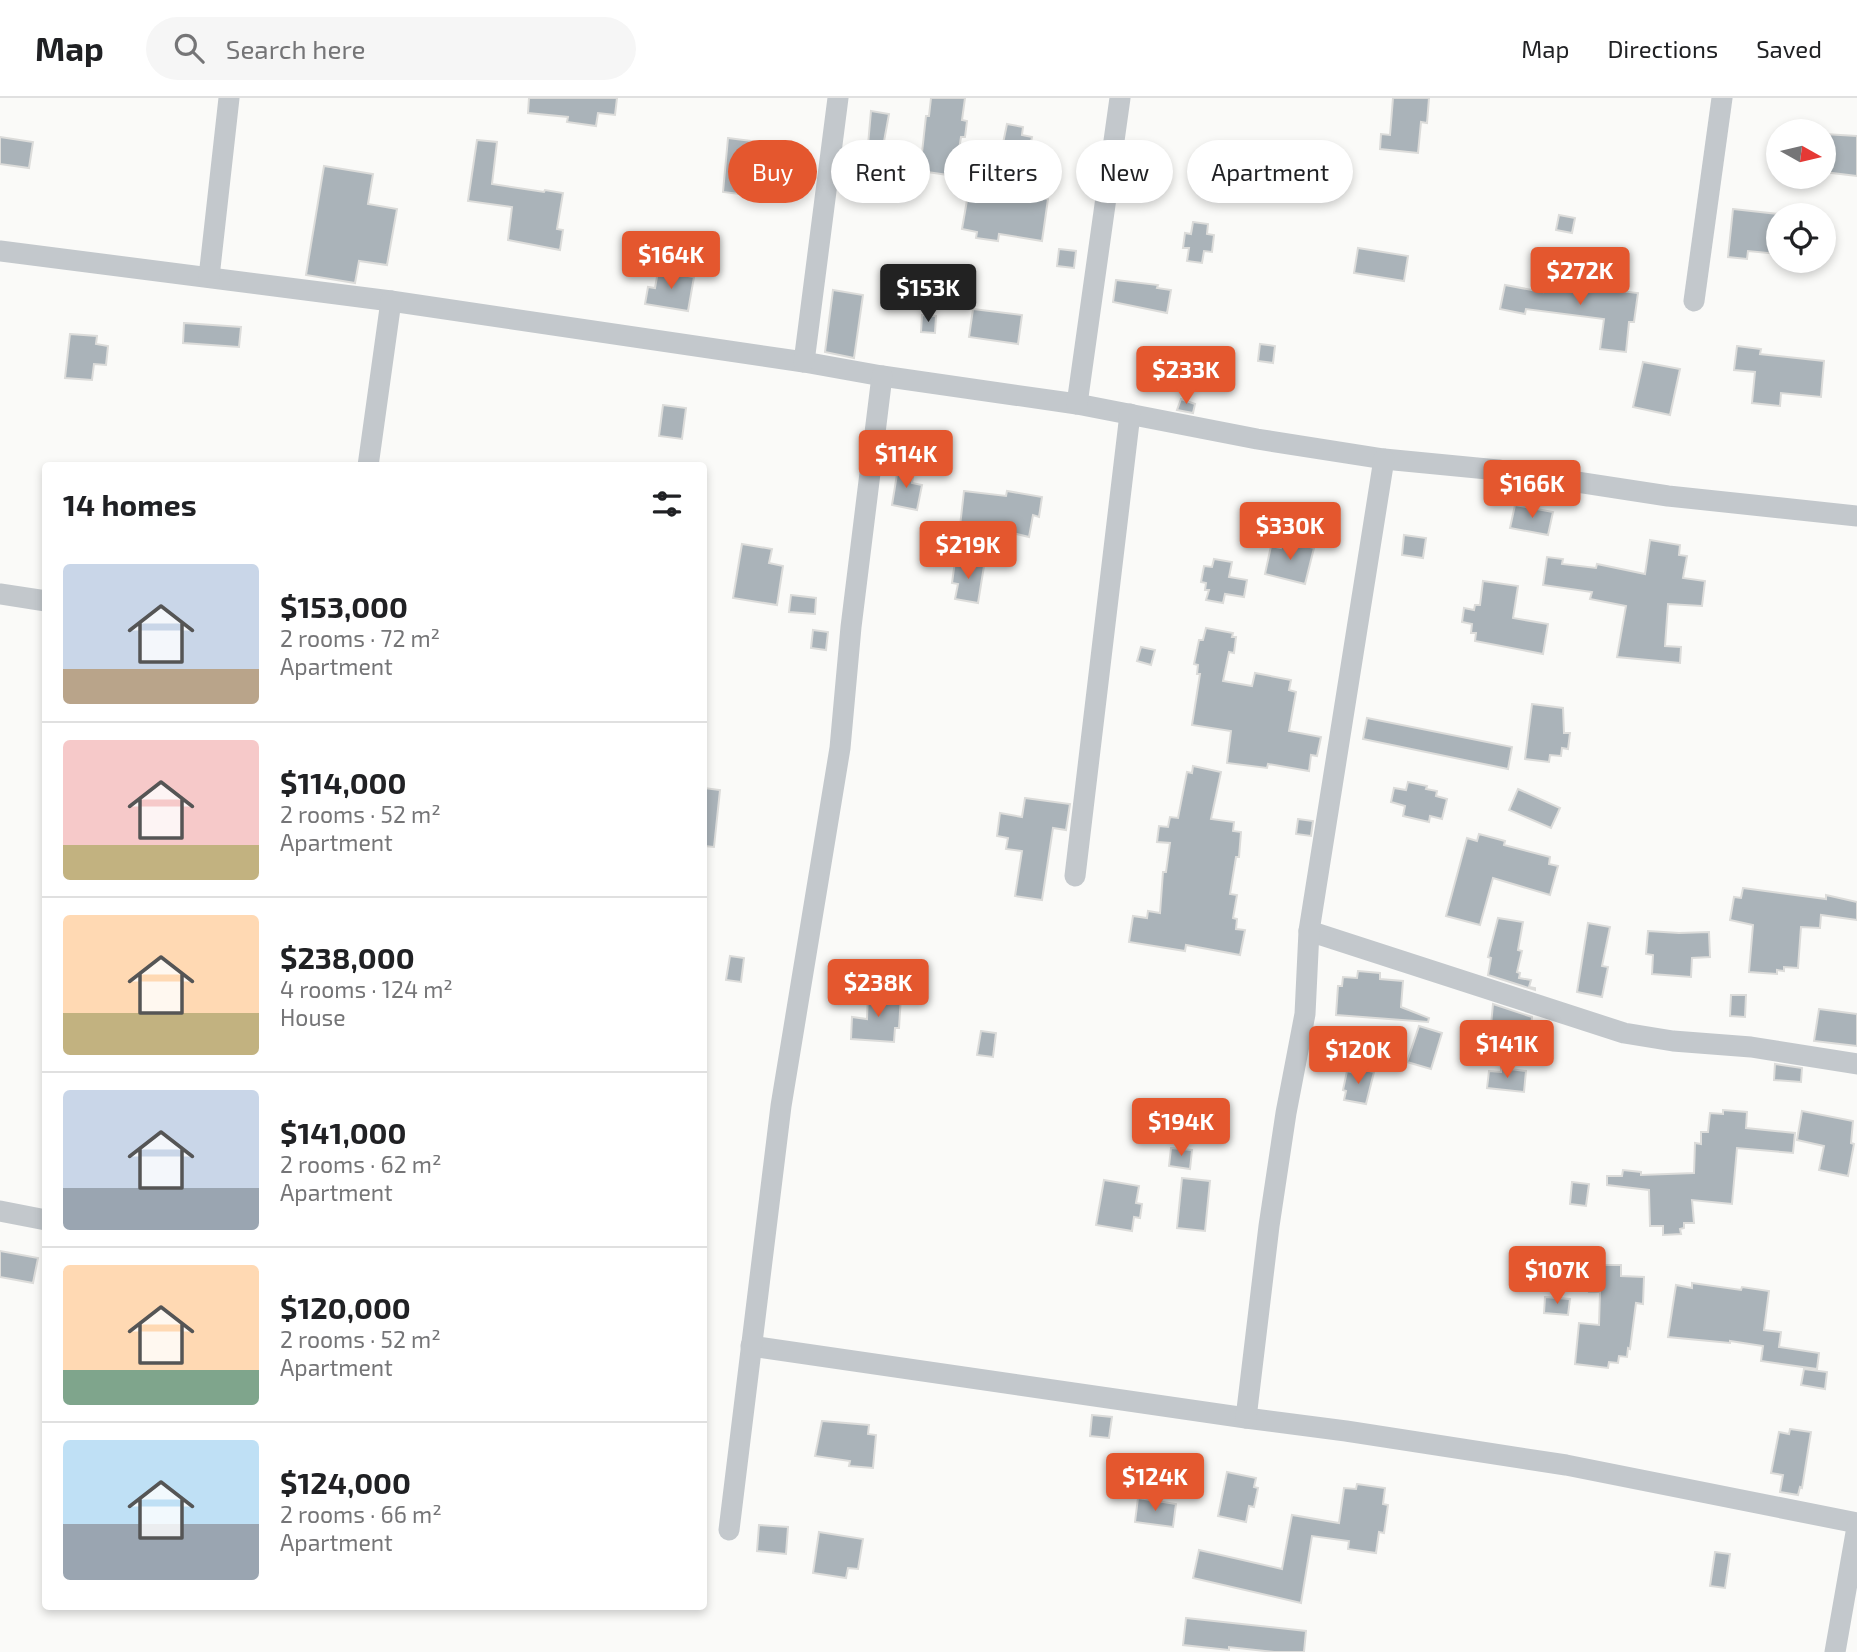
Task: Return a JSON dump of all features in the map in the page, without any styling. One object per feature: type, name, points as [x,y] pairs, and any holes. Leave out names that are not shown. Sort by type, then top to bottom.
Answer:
[{"type":"street","points":[[209,276],[229,98]]},
{"type":"street","points":[[804,362],[838,98]]},
{"type":"street","points":[[1077,404],[1121,98]]},
{"type":"street","points":[[1694,301],[1722,98]]},
{"type":"street","points":[[0,250],[391,301],[804,362],[1077,404],[1257,439],[1384,458],[1498,470],[1668,496],[1857,516]]},
{"type":"street","points":[[369,462],[391,301]]},
{"type":"street","points":[[729,1530],[781,1106],[840,748],[851,627],[882,376]]},
{"type":"street","points":[[1076,876],[1130,415]]},
{"type":"street","points":[[1246,1418],[1275,1188],[1305,1014],[1309,931],[1384,458]]},
{"type":"street","points":[[0,594],[42,600]]},
{"type":"street","points":[[1309,931],[1624,1033],[1673,1041],[1751,1047],[1857,1064]]},
{"type":"street","points":[[0,1210],[42,1219]]},
{"type":"street","points":[[751,1346],[1566,1465],[1857,1525],[1835,1652]]},
{"type":"building","points":[[529,98],[617,98],[615,115],[598,113],[596,126],[567,122],[568,117],[528,113]]},
{"type":"building","points":[[931,98],[965,98],[962,120],[967,121],[965,137],[961,137],[961,140],[944,140],[944,174],[930,172],[930,140],[923,140],[926,116],[929,116]]},
{"type":"building","points":[[1393,98],[1429,98],[1427,123],[1421,122],[1418,153],[1380,149],[1381,134],[1390,135]]},
{"type":"building","points":[[871,111],[889,114],[884,140],[868,140]]},
{"type":"building","points":[[1007,124],[1023,127],[1022,135],[1032,137],[1031,140],[1004,140]]},
{"type":"building","points":[[1836,135],[1857,136],[1857,176],[1836,173]]},
{"type":"building","points":[[0,137],[33,142],[29,168],[0,164]]},
{"type":"building","points":[[728,138],[744,140],[728,140],[728,193],[723,192]]},
{"type":"building","points":[[477,140],[497,142],[492,184],[563,193],[557,229],[563,230],[560,250],[508,240],[512,207],[468,201]]},
{"type":"building","points":[[324,166],[373,174],[368,204],[397,209],[387,265],[359,261],[355,283],[306,275]]},
{"type":"building","points":[[966,203],[1047,203],[1042,241],[999,234],[998,241],[976,238],[977,232],[962,229]]},
{"type":"building","points":[[1733,209],[1766,213],[1766,253],[1748,251],[1747,259],[1728,257]]},
{"type":"building","points":[[1559,215],[1575,218],[1572,233],[1556,230]]},
{"type":"building","points":[[1193,222],[1208,224],[1207,234],[1214,235],[1212,252],[1204,251],[1202,263],[1187,261],[1189,248],[1183,248],[1185,233],[1191,234]]},
{"type":"building","points":[[1358,248],[1408,256],[1404,281],[1354,273]]},
{"type":"building","points":[[1059,249],[1076,251],[1074,268],[1057,266]]},
{"type":"building","points":[[658,271],[694,277],[688,311],[645,304],[648,287],[655,288]]},
{"type":"building","points":[[1116,280],[1158,285],[1157,288],[1171,290],[1167,313],[1113,302]]},
{"type":"building","points":[[1545,282],[1638,293],[1634,322],[1629,322],[1626,352],[1600,349],[1604,319],[1526,309],[1525,314],[1500,309],[1505,285],[1543,292]]},
{"type":"building","points":[[833,290],[863,295],[854,358],[825,352]]},
{"type":"building","points":[[973,309],[1022,315],[1018,344],[969,337]]},
{"type":"building","points":[[922,315],[936,316],[935,333],[921,332]]},
{"type":"building","points":[[184,323],[241,327],[239,347],[183,343]]},
{"type":"building","points":[[70,334],[97,336],[96,344],[108,346],[106,365],[94,364],[92,380],[65,378]]},
{"type":"building","points":[[1260,344],[1275,346],[1273,363],[1258,361]]},
{"type":"building","points":[[1737,346],[1761,349],[1760,354],[1824,361],[1821,397],[1781,393],[1780,406],[1752,403],[1755,372],[1734,370]]},
{"type":"building","points":[[1643,362],[1680,369],[1670,415],[1633,407]]},
{"type":"building","points":[[1181,399],[1195,404],[1193,413],[1177,410]]},
{"type":"building","points":[[663,405],[686,408],[682,439],[659,436]]},
{"type":"building","points":[[898,468],[914,471],[912,483],[922,485],[917,510],[892,505]]},
{"type":"building","points":[[964,491],[1006,496],[1007,491],[1042,497],[1039,517],[1033,515],[1029,537],[1000,530],[960,526]]},
{"type":"building","points":[[1515,505],[1553,512],[1548,535],[1510,528]]},
{"type":"building","points":[[1404,535],[1426,538],[1423,558],[1402,555]]},
{"type":"building","points":[[1283,540],[1314,548],[1305,584],[1265,574],[1271,546],[1281,548]]},
{"type":"building","points":[[1650,540],[1680,545],[1679,555],[1687,556],[1683,578],[1705,581],[1702,606],[1668,604],[1665,646],[1681,647],[1680,663],[1617,657],[1626,606],[1590,599],[1592,592],[1543,585],[1547,557],[1563,559],[1562,564],[1596,568],[1597,564],[1645,574]]},
{"type":"building","points":[[742,544],[772,549],[769,563],[783,566],[777,605],[733,598]]},
{"type":"building","points":[[1214,559],[1232,562],[1229,577],[1247,580],[1244,597],[1225,594],[1223,603],[1206,600],[1209,590],[1205,590],[1206,583],[1201,582],[1204,566],[1212,567]]},
{"type":"building","points":[[955,561],[984,566],[978,603],[955,599],[958,584],[952,583]]},
{"type":"building","points":[[1483,581],[1518,586],[1513,618],[1548,624],[1543,654],[1475,641],[1476,633],[1471,633],[1472,624],[1462,622],[1464,608],[1474,610],[1475,605],[1480,605]]},
{"type":"building","points":[[791,595],[816,598],[815,614],[789,612]]},
{"type":"building","points":[[1206,628],[1233,633],[1232,637],[1236,637],[1234,653],[1229,652],[1223,681],[1252,686],[1255,673],[1291,680],[1289,690],[1296,692],[1289,731],[1321,737],[1317,756],[1311,755],[1309,771],[1268,764],[1267,768],[1227,763],[1231,731],[1192,725],[1200,674],[1197,674],[1198,665],[1194,664],[1199,640],[1203,640]]},
{"type":"building","points":[[813,630],[828,632],[826,650],[811,648]]},
{"type":"building","points":[[1141,647],[1155,650],[1151,665],[1137,661]]},
{"type":"building","points":[[1532,704],[1563,708],[1564,733],[1570,733],[1568,749],[1562,748],[1561,756],[1550,755],[1549,762],[1525,759]]},
{"type":"building","points":[[1367,718],[1512,747],[1508,769],[1363,739]]},
{"type":"building","points":[[1193,766],[1221,772],[1211,819],[1234,822],[1233,831],[1241,832],[1239,857],[1236,857],[1230,894],[1237,895],[1233,918],[1237,919],[1236,929],[1245,930],[1240,955],[1186,945],[1185,951],[1129,942],[1133,916],[1147,918],[1148,911],[1160,913],[1163,872],[1166,872],[1170,843],[1157,842],[1159,826],[1168,827],[1170,817],[1178,818],[1187,772],[1192,773]]},
{"type":"building","points":[[1408,782],[1427,786],[1426,789],[1437,791],[1436,796],[1447,799],[1442,819],[1430,816],[1429,822],[1403,816],[1405,806],[1391,802],[1394,788],[1406,790]]},
{"type":"building","points":[[707,788],[720,790],[714,847],[707,846]]},
{"type":"building","points":[[1518,789],[1560,808],[1551,828],[1509,810]]},
{"type":"building","points":[[1025,798],[1070,804],[1066,830],[1053,828],[1042,900],[1015,896],[1022,851],[1006,849],[1008,838],[997,836],[1000,813],[1022,817]]},
{"type":"building","points":[[1298,819],[1313,821],[1311,836],[1296,834]]},
{"type":"building","points":[[1479,834],[1505,841],[1504,845],[1550,857],[1549,864],[1558,866],[1550,895],[1493,878],[1480,925],[1446,916],[1467,838],[1477,841]]},
{"type":"building","points":[[1743,888],[1826,899],[1826,895],[1857,902],[1857,920],[1821,915],[1820,928],[1801,927],[1798,968],[1784,967],[1784,971],[1777,970],[1777,974],[1749,972],[1753,925],[1730,920],[1734,897],[1741,898]]},
{"type":"building","points":[[1498,918],[1523,922],[1518,950],[1522,951],[1517,972],[1520,973],[1519,978],[1531,980],[1529,987],[1535,990],[1488,975],[1491,958],[1488,957]]},
{"type":"building","points":[[1588,923],[1610,927],[1602,966],[1608,967],[1602,997],[1577,992]]},
{"type":"building","points":[[1648,931],[1709,932],[1710,957],[1692,958],[1691,977],[1652,974],[1653,955],[1646,954]]},
{"type":"building","points":[[730,956],[744,958],[741,982],[726,980]]},
{"type":"building","points":[[1358,971],[1380,973],[1380,979],[1403,981],[1401,1007],[1429,1018],[1428,1022],[1336,1015],[1338,986],[1342,986],[1343,977],[1357,978]]},
{"type":"building","points":[[868,994],[901,996],[899,1028],[895,1028],[894,1042],[851,1039],[852,1017],[867,1019]]},
{"type":"building","points":[[1731,995],[1746,995],[1745,1017],[1730,1016]]},
{"type":"building","points":[[1493,1004],[1532,1017],[1531,1030],[1491,1025]]},
{"type":"building","points":[[1819,1009],[1857,1014],[1857,1046],[1814,1041]]},
{"type":"building","points":[[1419,1026],[1442,1033],[1431,1069],[1407,1062]]},
{"type":"building","points":[[981,1031],[996,1033],[993,1057],[977,1055]]},
{"type":"building","points":[[1775,1064],[1802,1068],[1801,1082],[1774,1080]]},
{"type":"building","points":[[1355,1068],[1374,1072],[1366,1104],[1344,1100],[1347,1071],[1354,1073]]},
{"type":"building","points":[[1501,1068],[1526,1071],[1524,1092],[1487,1088],[1489,1071],[1501,1072]]},
{"type":"building","points":[[1723,1110],[1747,1112],[1746,1128],[1795,1133],[1793,1153],[1737,1148],[1732,1204],[1692,1200],[1694,1223],[1684,1223],[1684,1228],[1680,1229],[1681,1234],[1663,1235],[1663,1226],[1650,1226],[1649,1190],[1607,1185],[1607,1176],[1622,1176],[1623,1170],[1641,1172],[1641,1175],[1694,1173],[1695,1143],[1701,1144],[1701,1132],[1708,1132],[1710,1113],[1723,1114]]},
{"type":"building","points":[[1802,1111],[1853,1121],[1851,1143],[1854,1144],[1848,1176],[1819,1170],[1824,1146],[1797,1140]]},
{"type":"building","points":[[1171,1148],[1192,1150],[1190,1169],[1169,1166]]},
{"type":"building","points":[[1182,1178],[1210,1181],[1205,1231],[1177,1228]]},
{"type":"building","points":[[1104,1180],[1139,1186],[1136,1203],[1142,1204],[1140,1218],[1134,1217],[1132,1231],[1096,1225]]},
{"type":"building","points":[[1572,1182],[1589,1184],[1586,1206],[1570,1204]]},
{"type":"building","points":[[0,1251],[38,1258],[33,1283],[0,1277]]},
{"type":"building","points":[[1601,1265],[1621,1265],[1621,1276],[1644,1277],[1643,1304],[1636,1303],[1627,1357],[1619,1356],[1618,1363],[1609,1362],[1608,1368],[1575,1364],[1579,1323],[1599,1325],[1600,1292],[1589,1292],[1590,1276],[1601,1276]]},
{"type":"building","points":[[1692,1283],[1769,1291],[1764,1330],[1781,1332],[1779,1347],[1819,1353],[1817,1369],[1761,1361],[1763,1346],[1668,1337],[1676,1285],[1692,1288]]},
{"type":"building","points":[[1545,1297],[1570,1299],[1568,1315],[1544,1313]]},
{"type":"building","points":[[1804,1369],[1827,1372],[1825,1389],[1801,1385]]},
{"type":"building","points":[[1092,1415],[1112,1417],[1109,1438],[1090,1436]]},
{"type":"building","points":[[822,1421],[869,1425],[868,1434],[876,1435],[873,1468],[849,1466],[850,1461],[815,1456]]},
{"type":"building","points":[[1790,1429],[1811,1432],[1802,1488],[1800,1487],[1798,1495],[1780,1492],[1783,1475],[1771,1473],[1779,1432],[1789,1434]]},
{"type":"building","points":[[1227,1472],[1256,1478],[1254,1487],[1258,1488],[1254,1507],[1249,1506],[1246,1522],[1218,1516]]},
{"type":"building","points":[[1357,1484],[1385,1488],[1383,1504],[1388,1505],[1384,1533],[1379,1532],[1376,1553],[1348,1549],[1349,1541],[1312,1536],[1301,1603],[1193,1578],[1199,1550],[1282,1569],[1292,1515],[1339,1523],[1344,1488],[1356,1489]]},
{"type":"building","points":[[1138,1498],[1176,1504],[1173,1527],[1135,1522]]},
{"type":"building","points":[[759,1525],[788,1527],[786,1554],[757,1551]]},
{"type":"building","points":[[819,1532],[863,1539],[858,1569],[848,1568],[846,1578],[813,1573]]},
{"type":"building","points":[[1715,1552],[1730,1554],[1725,1588],[1710,1586]]},
{"type":"building","points":[[1186,1618],[1306,1631],[1304,1652],[1229,1647],[1229,1650],[1183,1645]]}]
